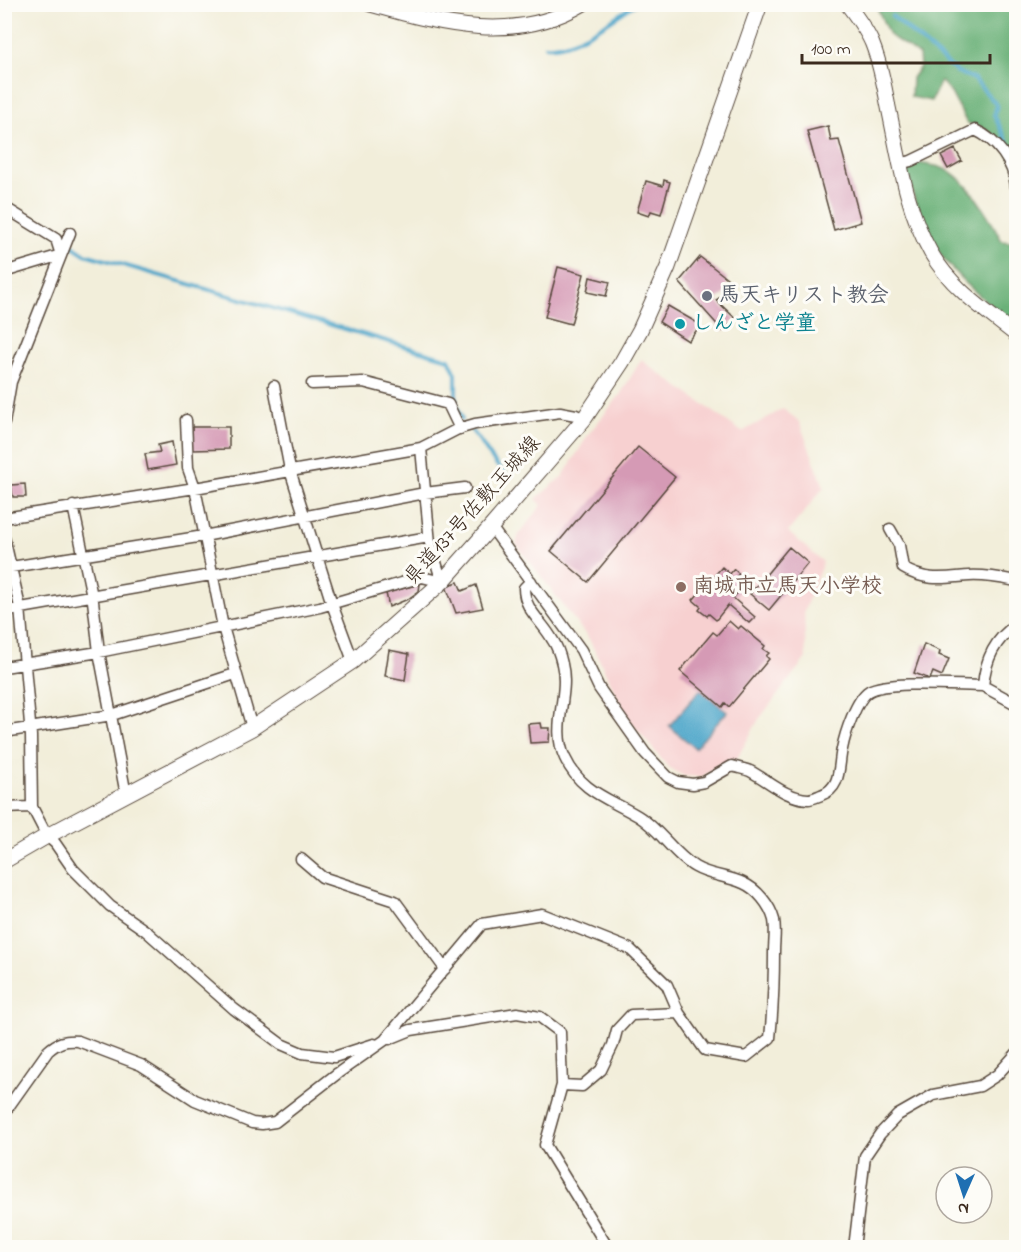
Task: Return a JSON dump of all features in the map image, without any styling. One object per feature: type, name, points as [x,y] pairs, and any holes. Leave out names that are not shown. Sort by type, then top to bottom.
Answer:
[{"type":"main road","name":"県道137号佐敷玉城線","points":[[4,861],[252,728],[353,661],[442,582],[491,527],[584,419],[622,362],[658,291],[760,4]]},
{"type":"street","points":[[369,4],[437,23],[463,27],[511,27],[539,22],[583,4]]},
{"type":"street","points":[[847,4],[871,41],[880,67],[899,164],[913,214],[932,254],[942,270],[985,311],[1017,335]]},
{"type":"street","points":[[899,164],[911,161],[975,130],[992,139],[1014,172],[1017,187]]},
{"type":"street","points":[[4,207],[56,239],[61,255]]},
{"type":"street","points":[[4,423],[11,382],[70,232]]},
{"type":"street","points":[[4,272],[61,255]]},
{"type":"street","points":[[312,384],[363,382],[448,404],[460,429]]},
{"type":"street","points":[[274,386],[291,470],[332,604],[353,661]]},
{"type":"street","points":[[4,518],[195,488],[421,448],[475,424],[560,412],[584,419]]},
{"type":"street","points":[[186,420],[188,468],[195,488],[223,627],[252,728]]},
{"type":"street","points":[[421,448],[429,537],[442,582]]},
{"type":"street","points":[[8,567],[204,536],[425,493],[465,488]]},
{"type":"street","points":[[73,506],[92,594],[99,652],[126,795]]},
{"type":"street","points":[[491,527],[582,650],[599,688],[645,753],[668,777],[678,782],[693,784],[705,782],[732,766],[748,770],[795,797],[810,799],[828,793],[837,782],[841,750],[848,726],[867,692],[878,687],[983,686],[1017,704]]},
{"type":"street","points":[[890,529],[899,545],[903,568],[910,572],[942,580],[969,576],[1017,581]]},
{"type":"street","points":[[4,537],[8,567],[20,607],[30,728],[32,807],[47,836],[56,843],[73,868],[110,906],[146,931],[234,1009],[281,1044],[302,1053],[334,1057],[411,1030],[517,1013],[540,1017],[560,1032],[562,1086],[545,1145],[608,1248]]},
{"type":"street","points":[[4,611],[429,537]]},
{"type":"street","points":[[4,667],[99,652],[332,604],[422,577],[442,582]]},
{"type":"street","points":[[4,1113],[48,1052],[54,1046],[68,1040],[78,1041],[141,1065],[195,1100],[252,1123],[268,1124],[282,1118],[338,1073],[385,1040],[482,924],[542,914],[630,949],[667,986],[679,1013],[705,1050],[746,1057],[770,1038],[774,995],[774,919],[766,904],[754,890],[742,882],[696,868],[641,817],[589,789],[577,777],[564,756],[559,739],[558,722],[564,670],[552,639],[528,607],[524,588],[531,581]]},
{"type":"street","points":[[983,686],[985,670],[993,651],[1004,633],[1017,625]]},
{"type":"street","points":[[4,732],[112,715],[235,674]]},
{"type":"street","points":[[4,808],[32,807]]},
{"type":"street","points":[[301,859],[322,877],[395,902],[445,969]]},
{"type":"street","points":[[562,1086],[582,1086],[601,1070],[618,1030],[631,1015],[679,1013]]},
{"type":"street","points":[[854,1248],[865,1156],[880,1134],[898,1115],[933,1095],[980,1086],[997,1075],[1017,1054]]},
{"type":"shaded area","name":"南城市立馬天小学校","points":[[641,360],[742,432],[783,409],[799,421],[824,487],[788,532],[823,562],[804,611],[806,658],[759,719],[736,760],[718,765],[702,777],[684,776],[668,767],[628,718],[589,639],[516,544],[519,534],[542,505],[536,499],[563,476],[590,432],[620,395]]},
{"type":"green space","points":[[876,5],[1016,5],[1016,167],[998,138],[986,129],[967,123],[951,93],[941,81],[931,101],[911,97],[912,78],[920,67],[919,55],[889,35]]},
{"type":"green space","points":[[919,163],[951,172],[977,199],[1002,241],[1016,243],[1016,327],[954,271],[934,245],[920,215],[905,169]]},
{"type":"water","points":[[700,690],[727,712],[695,748],[669,726]]},
{"type":"building","points":[[828,126],[831,141],[839,140],[861,222],[834,230],[807,131]]},
{"type":"building","points":[[955,149],[962,161],[948,169],[941,156]]},
{"type":"building","points":[[664,180],[670,182],[661,214],[651,211],[649,216],[637,212],[646,181],[663,186]]},
{"type":"building","name":"馬天キリスト教会","points":[[700,257],[727,278],[727,293],[716,300],[736,319],[723,331],[679,282]]},
{"type":"building","points":[[558,267],[584,274],[571,324],[545,317]]},
{"type":"building","points":[[590,277],[610,282],[606,296],[587,292]]},
{"type":"building","name":"しんざと学童","points":[[668,306],[701,325],[688,341],[659,322]]},
{"type":"building","points":[[190,427],[229,427],[229,449],[192,450]]},
{"type":"building","points":[[172,442],[176,465],[148,470],[145,454],[160,452],[158,445]]},
{"type":"building","points":[[638,447],[675,477],[588,582],[551,551]]},
{"type":"building","points":[[25,484],[26,497],[13,497],[11,485]]},
{"type":"building","points":[[789,547],[808,563],[769,610],[750,594]]},
{"type":"building","points":[[722,567],[730,574],[734,569],[739,574],[737,576],[746,583],[733,598],[755,617],[749,623],[728,605],[716,620],[699,610],[701,607],[693,600]]},
{"type":"building","points":[[458,582],[462,591],[476,585],[483,608],[456,613],[446,586]]},
{"type":"building","points":[[420,584],[419,591],[408,599],[389,607],[386,593]]},
{"type":"building","points":[[729,621],[738,629],[741,626],[765,646],[763,649],[769,653],[766,656],[769,659],[729,707],[725,703],[722,707],[680,671],[713,632],[717,635]]},
{"type":"building","points":[[924,644],[940,651],[939,655],[949,659],[942,676],[933,672],[930,679],[914,673]]},
{"type":"building","points":[[389,650],[409,654],[405,680],[385,676]]},
{"type":"building","points":[[541,723],[542,728],[550,728],[549,742],[530,743],[528,724]]},
{"type":"waterway","points":[[546,46],[557,46],[580,38],[635,4]]},
{"type":"waterway","points":[[892,16],[957,72],[974,79],[997,105],[994,115],[1016,160]]},
{"type":"waterway","points":[[68,243],[85,254],[449,359],[456,374],[456,404],[462,419]]},
{"type":"waterway","points":[[472,431],[505,473]]},
{"type":"place","name":"馬天キリスト教会","points":[[707,296]]},
{"type":"place","name":"しんざと学童","points":[[680,324]]},
{"type":"place","name":"南城市立馬天小学校","points":[[681,587]]}]
